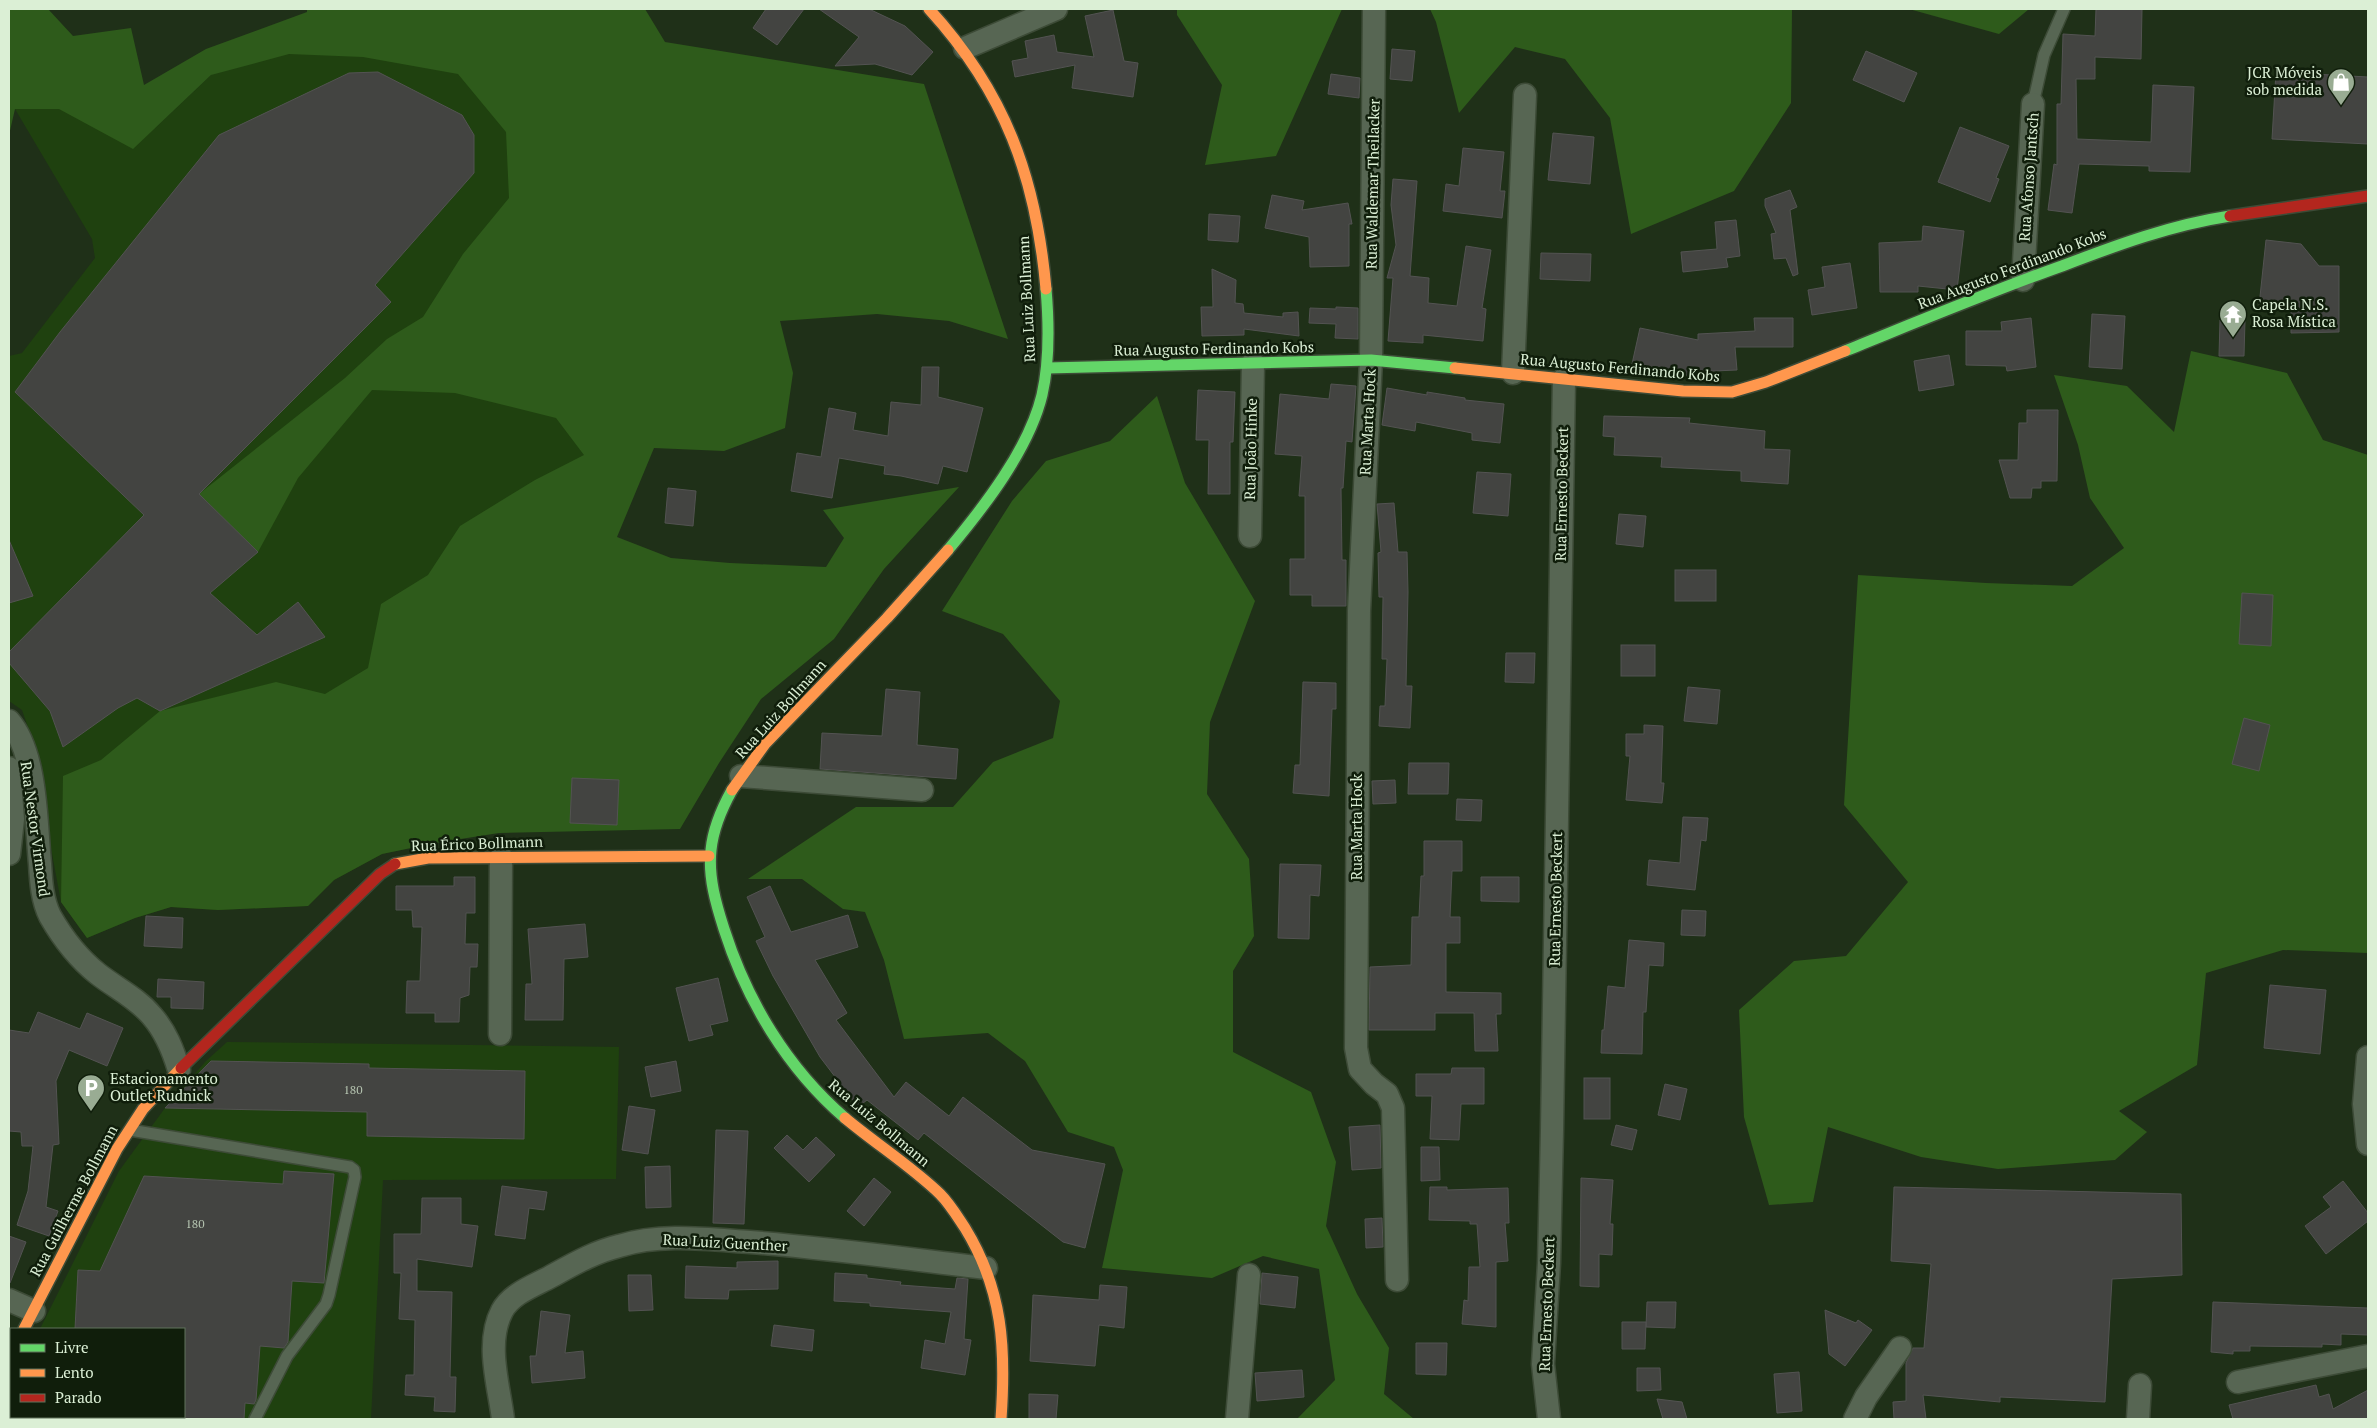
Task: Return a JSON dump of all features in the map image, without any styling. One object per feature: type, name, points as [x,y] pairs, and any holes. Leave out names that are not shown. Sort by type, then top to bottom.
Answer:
[{"type":"street","name":"Rua Luiz Bollmann","points":[[929,9],[965,48],[991,90],[1006,118],[1028,178],[1042,257],[1047,330],[1047,368],[1039,406],[1030,429],[1014,459],[970,523],[878,627],[769,740],[741,776],[718,819],[709,856],[717,907],[739,969],[752,1000],[783,1051],[832,1106],[944,1198],[961,1221],[986,1268],[1000,1309],[1003,1328],[1005,1352],[1001,1419]]},
{"type":"street","points":[[965,48],[1056,9]]},
{"type":"street","name":"Rua Waldemar Theilacker","points":[[1371,360],[1374,9]]},
{"type":"street","points":[[1513,373],[1525,95]]},
{"type":"street","name":"Rua Afonso Jantsch","points":[[2023,280],[2034,104]]},
{"type":"street","name":"Rua Augusto Ferdinando Kobs","points":[[1047,368],[1371,360],[1564,378],[1683,392],[1732,392],[1766,382],[2023,280],[2109,248],[2173,227],[2237,215],[2368,196]]},
{"type":"street","name":"Rua Marta Hock","points":[[1371,360],[1359,611],[1356,1048],[1360,1069],[1387,1094],[1393,1108],[1397,1280]]},
{"type":"street","name":"Rua João Hinke","points":[[1250,536],[1253,363]]},
{"type":"street","name":"Rua Ernesto Beckert","points":[[1550,1419],[1542,1364],[1549,1264],[1552,1130],[1564,378]]},
{"type":"street","name":"Rua Nestor Virmond","points":[[9,721],[18,734],[27,762],[34,804],[42,890],[50,915],[61,933],[87,965],[134,999],[153,1016],[172,1046],[179,1070]]},
{"type":"street","points":[[9,768],[13,819],[9,854]]},
{"type":"street","points":[[741,776],[922,790]]},
{"type":"street","name":"Rua Érico Bollmann","points":[[179,1070],[380,874],[395,864],[410,860],[502,857],[709,856]]},
{"type":"street","points":[[500,1034],[502,857]]},
{"type":"street","points":[[2368,1057],[2364,1104],[2368,1144]]},
{"type":"street","name":"Rua Guilherme Bollmann","points":[[29,1320],[128,1130],[143,1109],[179,1070]]},
{"type":"street","name":"Rua Luiz Guenther","points":[[503,1419],[494,1355],[494,1339],[502,1311],[510,1301],[535,1285],[590,1256],[618,1246],[661,1239],[696,1238],[780,1244],[986,1268]]},
{"type":"street","points":[[1237,1419],[1249,1275]]},
{"type":"street","points":[[9,1300],[29,1320]]},
{"type":"street","points":[[1854,1419],[1866,1397],[1900,1348]]},
{"type":"street","points":[[2238,1382],[2368,1356]]},
{"type":"street","points":[[2138,1419],[2140,1385]]},
{"type":"lane","points":[[2034,104],[2044,55],[2064,9]]},
{"type":"lane","points":[[128,1130],[350,1167],[354,1170],[355,1177],[330,1295],[326,1304],[287,1356],[255,1419]]},
{"type":"shaded area","points":[[9,9],[48,9],[73,36],[131,28],[144,85],[206,49],[307,12],[307,9],[645,9],[665,42],[924,84],[1008,339],[949,321],[877,314],[780,321],[793,373],[785,428],[724,451],[654,448],[617,537],[671,558],[730,563],[826,567],[844,538],[823,510],[959,487],[884,569],[834,639],[761,699],[719,763],[680,829],[499,833],[435,843],[382,854],[334,880],[308,906],[218,910],[171,907],[135,918],[87,938],[61,902],[63,776],[101,760],[160,711],[276,682],[325,694],[368,668],[381,604],[428,575],[460,526],[535,480],[584,455],[556,418],[455,393],[372,390],[298,478],[258,552],[199,494],[345,378],[387,339],[423,317],[463,254],[509,198],[506,132],[458,74],[363,57],[289,54],[211,75],[133,149],[59,109],[15,109],[9,135]]},
{"type":"shaded area","points":[[313,9],[511,9],[623,479],[435,843],[382,854],[334,880],[308,906],[218,910],[171,907],[135,918],[87,938],[61,902],[48,832],[40,762],[22,710],[9,701],[9,356],[22,353],[95,258],[92,239],[15,109],[63,67],[155,128],[211,75]]},
{"type":"shaded area","points":[[1177,9],[1342,9],[1276,156],[1205,165],[1222,85],[1177,15]]},
{"type":"shaded area","points":[[1430,9],[1792,9],[1791,103],[1734,191],[1631,234],[1610,118],[1565,59],[1515,47],[1459,113],[1436,22]]},
{"type":"shaded area","points":[[1909,9],[2029,9],[1999,34]]},
{"type":"shaded area","points":[[2191,351],[2287,373],[2323,440],[2368,455],[2368,953],[2283,950],[2206,973],[2197,1065],[2119,1111],[2147,1132],[2115,1160],[1998,1169],[1921,1157],[1828,1127],[1813,1202],[1769,1205],[1744,1117],[1739,1010],[1794,961],[1846,956],[1908,882],[1844,805],[1858,575],[2072,586],[2124,548],[2090,498],[2078,445],[2054,375],[2127,386],[2174,432]]},
{"type":"shaded area","points":[[1157,396],[1185,483],[1255,601],[1210,722],[1207,794],[1249,859],[1254,936],[1233,971],[1233,1052],[1311,1092],[1336,1162],[1326,1226],[1357,1294],[1389,1348],[1384,1394],[1414,1419],[1297,1419],[1335,1380],[1319,1269],[1263,1256],[1212,1278],[1102,1268],[1123,1170],[1114,1147],[1068,1132],[1025,1061],[988,1033],[904,1039],[884,960],[865,912],[843,909],[802,879],[748,879],[856,807],[953,807],[993,762],[1053,738],[1060,701],[1003,634],[942,611],[1012,501],[1046,461],[1110,441]]},
{"type":"shaded area","points":[[227,1042],[619,1047],[616,1179],[383,1180],[371,1419],[94,1418],[185,1418],[185,1328],[40,1328],[119,1171],[165,1108],[206,1061]]},
{"type":"building","points":[[766,9],[804,9],[777,45],[753,28]]},
{"type":"building","points":[[819,9],[869,9],[905,26],[933,52],[912,75],[875,64],[835,66],[859,37]]},
{"type":"building","points":[[2096,9],[2142,9],[2141,59],[2095,57],[2095,79],[2076,79],[2077,139],[2151,142],[2153,85],[2194,87],[2190,172],[2149,171],[2149,166],[2079,164],[2072,213],[2048,210],[2054,164],[2057,165],[2057,104],[2061,104],[2063,34],[2095,36]]},
{"type":"building","points":[[1113,10],[1124,61],[1138,63],[1133,97],[1072,88],[1075,65],[1015,77],[1012,61],[1028,58],[1025,41],[1054,35],[1057,52],[1094,57],[1085,16]]},
{"type":"building","points":[[1392,49],[1415,51],[1412,81],[1390,79]]},
{"type":"building","points":[[1866,51],[1917,73],[1904,102],[1853,80]]},
{"type":"building","points":[[378,72],[462,115],[474,135],[474,173],[375,285],[391,302],[199,494],[258,552],[210,593],[257,635],[298,602],[325,637],[160,711],[137,698],[118,708],[63,747],[50,711],[9,663],[9,652],[144,515],[15,392],[60,332],[219,135],[349,73]]},
{"type":"building","points":[[2276,72],[2368,77],[2368,144],[2272,139]]},
{"type":"building","points":[[1331,74],[1360,78],[1359,98],[1328,94]]},
{"type":"building","points":[[1960,127],[2009,146],[1996,178],[1999,179],[1990,202],[1938,182]]},
{"type":"building","points":[[1553,133],[1594,137],[1590,184],[1548,180]]},
{"type":"building","points":[[1463,148],[1504,152],[1500,191],[1505,191],[1502,218],[1443,211],[1446,184],[1459,186]]},
{"type":"building","points":[[1393,179],[1417,181],[1410,276],[1429,278],[1428,303],[1457,306],[1466,246],[1491,250],[1482,308],[1486,309],[1483,341],[1423,335],[1423,343],[1388,341],[1393,278],[1387,278],[1396,245],[1391,205]]},
{"type":"building","points":[[1790,190],[1797,207],[1790,210],[1798,274],[1793,276],[1786,258],[1774,259],[1771,234],[1776,233],[1765,206],[1765,199]]},
{"type":"building","points":[[1272,195],[1304,201],[1302,210],[1348,203],[1352,224],[1349,224],[1349,266],[1310,267],[1309,237],[1265,228]]},
{"type":"building","points":[[1209,214],[1240,216],[1238,242],[1208,240]]},
{"type":"building","points":[[1736,220],[1740,256],[1726,258],[1728,267],[1683,272],[1681,252],[1717,249],[1715,222]]},
{"type":"building","points":[[1923,226],[1964,231],[1957,290],[1918,286],[1918,292],[1880,292],[1879,243],[1922,241]]},
{"type":"building","points":[[2266,240],[2301,244],[2319,266],[2339,266],[2339,332],[2291,333],[2291,309],[2259,306]]},
{"type":"building","points":[[1541,253],[1591,254],[1590,281],[1540,279]]},
{"type":"building","points":[[1850,263],[1857,308],[1812,315],[1808,290],[1825,287],[1822,267]]},
{"type":"building","points":[[1212,269],[1236,280],[1235,303],[1243,304],[1244,313],[1283,317],[1283,313],[1298,312],[1299,336],[1244,329],[1244,335],[1202,336],[1201,307],[1213,307]]},
{"type":"building","points":[[1336,307],[1358,308],[1358,339],[1335,338],[1336,324],[1309,323],[1310,308],[1336,309]]},
{"type":"building","points":[[2092,314],[2125,316],[2122,369],[2089,367]]},
{"type":"building","points":[[1754,318],[1793,318],[1793,347],[1735,347],[1737,370],[1690,372],[1691,376],[1632,364],[1640,328],[1698,340],[1698,334],[1755,331]]},
{"type":"building","points":[[2031,318],[2036,367],[2007,371],[2006,366],[1966,365],[1966,331],[2002,331],[2001,322]]},
{"type":"building","points":[[2220,320],[2245,320],[2244,356],[2219,356]]},
{"type":"building","points":[[1949,355],[1954,385],[1919,391],[1914,361]]},
{"type":"building","points":[[922,367],[939,367],[938,397],[983,408],[967,472],[943,466],[938,484],[884,474],[885,466],[839,458],[832,498],[791,491],[797,453],[821,457],[829,408],[856,413],[853,430],[888,436],[891,402],[921,405]]},
{"type":"building","points":[[1331,384],[1356,386],[1352,442],[1346,441],[1343,488],[1341,488],[1342,560],[1346,560],[1346,606],[1312,606],[1312,595],[1290,595],[1290,559],[1305,559],[1305,496],[1299,496],[1302,456],[1275,454],[1280,394],[1329,399]]},
{"type":"building","points":[[1387,388],[1427,395],[1427,392],[1465,398],[1465,400],[1504,404],[1500,443],[1472,440],[1472,433],[1416,422],[1415,431],[1382,425]]},
{"type":"building","points":[[1198,390],[1235,392],[1233,442],[1230,442],[1230,494],[1208,494],[1209,440],[1196,440]]},
{"type":"building","points":[[2027,410],[2058,410],[2057,481],[2041,481],[2041,488],[2032,488],[2031,498],[2010,498],[1999,460],[2018,460],[2019,423],[2027,423]]},
{"type":"building","points":[[1604,416],[1690,418],[1689,423],[1765,431],[1764,449],[1790,450],[1788,484],[1741,481],[1741,471],[1661,467],[1662,457],[1614,455],[1615,437],[1603,436]]},
{"type":"building","points":[[1477,472],[1511,474],[1508,516],[1473,513]]},
{"type":"building","points":[[668,488],[696,491],[693,526],[665,523]]},
{"type":"building","points":[[1394,503],[1398,552],[1407,552],[1406,686],[1412,686],[1410,728],[1379,726],[1380,706],[1385,706],[1387,659],[1382,659],[1383,597],[1379,597],[1378,553],[1381,552],[1377,504]]},
{"type":"building","points":[[1619,514],[1646,516],[1643,547],[1616,544]]},
{"type":"building","points":[[9,540],[33,596],[9,603]]},
{"type":"building","points":[[1675,570],[1716,570],[1716,601],[1675,601]]},
{"type":"building","points":[[2242,593],[2273,595],[2271,646],[2239,644]]},
{"type":"building","points":[[1621,645],[1655,645],[1655,676],[1621,676]]},
{"type":"building","points":[[1506,653],[1535,653],[1534,683],[1505,682]]},
{"type":"building","points":[[1303,682],[1336,683],[1336,709],[1332,709],[1329,796],[1293,793],[1295,765],[1300,765]]},
{"type":"building","points":[[1688,687],[1720,690],[1717,724],[1684,721]]},
{"type":"building","points":[[886,689],[920,692],[917,745],[958,749],[956,779],[820,769],[822,733],[882,736]]},
{"type":"building","points":[[2244,718],[2270,725],[2259,771],[2232,764]]},
{"type":"building","points":[[1644,725],[1663,726],[1661,783],[1664,783],[1662,803],[1626,800],[1630,756],[1626,756],[1626,734],[1644,734]]},
{"type":"building","points":[[1409,763],[1449,763],[1448,794],[1408,794]]},
{"type":"building","points":[[572,778],[619,780],[617,825],[570,823]]},
{"type":"building","points":[[1395,780],[1396,803],[1373,804],[1372,781]]},
{"type":"building","points":[[1457,799],[1482,800],[1481,821],[1456,820]]},
{"type":"building","points":[[1683,817],[1708,818],[1706,841],[1701,840],[1695,890],[1647,885],[1649,860],[1680,863]]},
{"type":"building","points":[[1424,841],[1462,841],[1462,871],[1452,871],[1450,917],[1460,917],[1460,943],[1446,943],[1446,992],[1501,993],[1501,1014],[1496,1014],[1498,1051],[1475,1051],[1474,1013],[1435,1013],[1435,1030],[1369,1030],[1370,967],[1411,965],[1412,917],[1419,917],[1421,876],[1424,876]]},
{"type":"building","points":[[1280,864],[1321,865],[1319,896],[1310,895],[1309,939],[1278,938]]},
{"type":"building","points":[[454,877],[475,877],[475,913],[466,913],[465,944],[478,944],[477,967],[470,967],[469,995],[460,998],[459,1022],[435,1022],[435,1013],[406,1013],[407,981],[420,981],[422,927],[413,927],[412,910],[396,910],[396,886],[454,886]]},
{"type":"building","points":[[1481,877],[1519,877],[1519,902],[1481,901]]},
{"type":"building","points":[[770,886],[791,932],[848,915],[858,947],[815,960],[847,1013],[836,1020],[894,1097],[906,1082],[949,1116],[963,1097],[1032,1150],[1105,1164],[1085,1248],[1063,1242],[924,1133],[918,1140],[867,1100],[858,1107],[820,1057],[773,976],[756,941],[765,937],[747,897]]},
{"type":"building","points":[[1682,910],[1706,911],[1705,936],[1681,935]]},
{"type":"building","points":[[146,916],[183,918],[182,948],[144,946]]},
{"type":"building","points":[[585,924],[588,957],[564,959],[563,1020],[525,1020],[526,984],[532,984],[528,929]]},
{"type":"building","points":[[1629,940],[1664,943],[1663,966],[1649,965],[1646,1012],[1643,1012],[1642,1054],[1601,1053],[1608,986],[1625,988]]},
{"type":"building","points":[[718,978],[728,1021],[710,1025],[713,1035],[689,1041],[676,988]]},
{"type":"building","points":[[158,979],[204,982],[203,1009],[171,1008],[171,997],[157,997]]},
{"type":"building","points":[[2270,985],[2326,990],[2320,1054],[2264,1048]]},
{"type":"building","points":[[38,1012],[80,1029],[87,1013],[123,1028],[107,1066],[69,1050],[56,1081],[59,1144],[53,1145],[46,1207],[58,1211],[49,1236],[17,1225],[28,1191],[33,1146],[22,1146],[21,1132],[9,1131],[9,1030],[29,1033]]},
{"type":"building","points":[[211,1061],[369,1064],[369,1068],[525,1071],[524,1139],[367,1136],[367,1112],[165,1108]]},
{"type":"building","points":[[676,1061],[681,1091],[651,1097],[645,1067]]},
{"type":"building","points":[[1452,1068],[1484,1068],[1484,1104],[1461,1104],[1459,1140],[1430,1139],[1432,1096],[1416,1096],[1416,1074],[1451,1074]]},
{"type":"building","points":[[1584,1078],[1610,1078],[1610,1119],[1584,1119]]},
{"type":"building","points":[[1665,1084],[1687,1089],[1680,1120],[1658,1115]]},
{"type":"building","points":[[629,1106],[655,1110],[648,1154],[622,1150]]},
{"type":"building","points":[[1380,1125],[1381,1168],[1352,1170],[1349,1127]]},
{"type":"building","points":[[1616,1125],[1637,1130],[1632,1150],[1611,1145]]},
{"type":"building","points":[[716,1130],[748,1131],[744,1224],[713,1223]]},
{"type":"building","points":[[787,1135],[803,1150],[816,1137],[835,1155],[809,1182],[774,1148]]},
{"type":"building","points":[[1421,1147],[1439,1147],[1440,1180],[1421,1181]]},
{"type":"building","points":[[670,1166],[671,1207],[646,1208],[645,1167]]},
{"type":"building","points":[[284,1171],[334,1174],[324,1283],[292,1281],[288,1342],[284,1348],[260,1346],[256,1400],[254,1404],[245,1403],[244,1419],[184,1419],[185,1328],[75,1328],[78,1270],[100,1271],[144,1176],[283,1184]]},
{"type":"building","points":[[874,1178],[891,1192],[864,1226],[847,1211]]},
{"type":"building","points":[[1581,1178],[1613,1180],[1610,1224],[1613,1224],[1612,1255],[1599,1254],[1599,1287],[1580,1286]]},
{"type":"building","points":[[2343,1181],[2368,1213],[2368,1221],[2326,1254],[2305,1226],[2331,1207],[2323,1197]]},
{"type":"building","points":[[502,1186],[547,1192],[544,1210],[529,1208],[525,1239],[495,1235]]},
{"type":"building","points":[[1430,1187],[1447,1187],[1447,1190],[1508,1188],[1509,1223],[1505,1223],[1508,1261],[1496,1262],[1496,1327],[1462,1324],[1464,1300],[1468,1301],[1469,1267],[1480,1267],[1477,1224],[1470,1224],[1470,1221],[1429,1220]]},
{"type":"building","points":[[1894,1187],[2181,1194],[2182,1275],[2112,1279],[2105,1402],[2000,1397],[2000,1402],[1923,1395],[1926,1419],[1894,1419],[1893,1402],[1906,1401],[1906,1363],[1913,1348],[1924,1348],[1931,1264],[1891,1261]]},
{"type":"building","points":[[422,1198],[461,1198],[461,1224],[478,1226],[472,1267],[417,1259],[417,1291],[452,1292],[450,1377],[456,1377],[455,1412],[434,1411],[435,1397],[405,1395],[406,1375],[414,1375],[415,1320],[399,1319],[401,1273],[394,1273],[394,1234],[421,1234]]},
{"type":"building","points":[[1382,1218],[1383,1247],[1366,1248],[1365,1219]]},
{"type":"building","points":[[9,1236],[26,1242],[10,1283],[9,1283]]},
{"type":"building","points":[[778,1261],[778,1289],[729,1290],[728,1299],[685,1298],[686,1266],[737,1268],[737,1262]]},
{"type":"building","points":[[835,1273],[867,1275],[867,1278],[901,1282],[900,1285],[955,1289],[957,1278],[968,1279],[964,1339],[971,1340],[965,1375],[921,1368],[925,1340],[945,1344],[951,1312],[870,1306],[870,1303],[834,1301]]},
{"type":"building","points":[[1262,1273],[1298,1277],[1295,1308],[1260,1304]]},
{"type":"building","points":[[628,1275],[651,1275],[653,1310],[629,1311]]},
{"type":"building","points":[[1100,1285],[1127,1287],[1124,1328],[1099,1325],[1095,1366],[1030,1361],[1033,1295],[1099,1300]]},
{"type":"building","points":[[1647,1302],[1676,1302],[1675,1328],[1646,1327]]},
{"type":"building","points":[[2213,1302],[2368,1308],[2368,1335],[2341,1334],[2341,1345],[2322,1344],[2322,1347],[2250,1346],[2250,1351],[2233,1351],[2233,1354],[2211,1352]]},
{"type":"building","points":[[1825,1310],[1856,1323],[1858,1320],[1872,1330],[1845,1366],[1829,1354]]},
{"type":"building","points":[[541,1311],[570,1315],[565,1353],[583,1351],[585,1378],[532,1383],[530,1356],[536,1356]]},
{"type":"building","points":[[1622,1322],[1646,1322],[1645,1349],[1622,1349]]},
{"type":"building","points":[[774,1325],[814,1330],[812,1351],[771,1346]]},
{"type":"building","points":[[1416,1343],[1447,1343],[1446,1375],[1416,1374]]},
{"type":"building","points":[[1637,1368],[1660,1368],[1661,1390],[1637,1391]]},
{"type":"building","points":[[1302,1370],[1304,1397],[1257,1401],[1255,1373]]},
{"type":"building","points":[[1799,1372],[1802,1411],[1777,1413],[1774,1374]]},
{"type":"building","points":[[2316,1385],[2319,1397],[2329,1394],[2333,1409],[2368,1390],[2368,1419],[2233,1419],[2229,1405]]},
{"type":"building","points":[[1029,1394],[1058,1395],[1056,1419],[1029,1419]]},
{"type":"building","points":[[1657,1399],[1682,1402],[1687,1419],[1663,1419]]},
{"type":"traffic: fast","points":[[1845,351],[2007,286],[2124,243],[2165,230],[2230,216]]},
{"type":"traffic: fast","points":[[948,550],[1004,477],[1027,436],[1036,415],[1045,382],[1048,355],[1046,289]]},
{"type":"traffic: fast","points":[[1047,368],[1371,360],[1455,368]]},
{"type":"traffic: fast","points":[[732,790],[721,811],[712,842],[710,860],[713,890],[733,956],[744,982],[771,1032],[805,1078],[845,1118]]},
{"type":"traffic: slow","points":[[929,9],[978,72],[997,105],[1012,138],[1025,173],[1034,210],[1046,289]]},
{"type":"traffic: slow","points":[[1455,368],[1683,391],[1732,392],[1766,382],[1845,351]]},
{"type":"traffic: slow","points":[[732,790],[765,744],[887,618],[948,550]]},
{"type":"traffic: slow","points":[[395,864],[428,858],[709,856]]},
{"type":"traffic: slow","points":[[25,1328],[117,1149],[143,1109],[181,1068]]},
{"type":"traffic: slow","points":[[845,1118],[940,1194],[965,1228],[978,1251],[987,1274],[999,1320],[1003,1368],[1001,1419]]},
{"type":"traffic: jam","points":[[2230,216],[2368,196]]},
{"type":"traffic: jam","points":[[181,1068],[380,874],[395,864]]},
{"type":"place","name":"JCR Móveis sob medida","points":[[2341,106]]},
{"type":"place","name":"Capela N.S. Rosa Mística","points":[[2233,338]]},
{"type":"place","name":"Estacionamento Outlet Rudnick","points":[[91,1112]]}]
